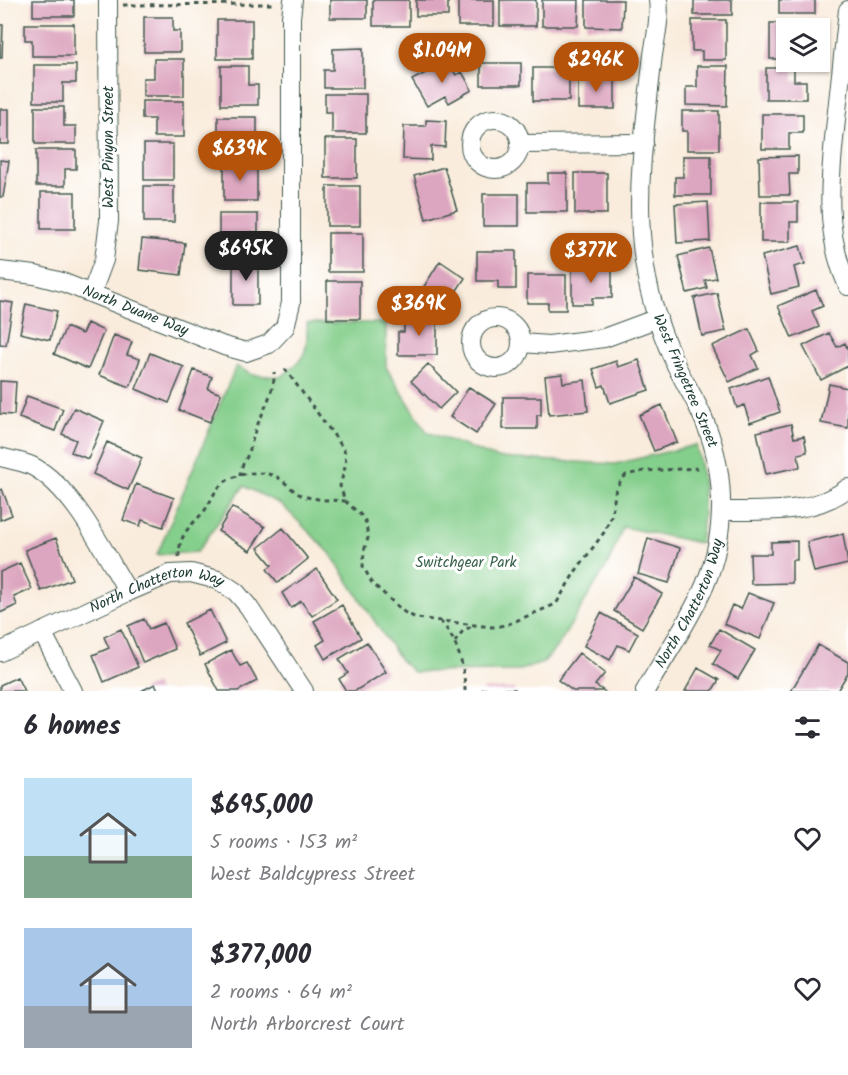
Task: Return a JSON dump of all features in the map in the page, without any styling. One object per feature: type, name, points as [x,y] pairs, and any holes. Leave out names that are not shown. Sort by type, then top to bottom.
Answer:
[{"type":"street","name":"West Fringetree Street","points":[[658,0],[640,193],[641,235],[647,279],[658,318],[672,358],[701,413],[712,443],[719,474],[721,511]]},
{"type":"street","name":"North Duane Way","points":[[0,271],[35,275],[92,292],[224,346],[246,352],[269,344],[285,327],[291,303],[291,17],[293,2]]},
{"type":"street","name":"West Pinyon Street","points":[[92,292],[104,260],[109,220],[108,3]]},
{"type":"street","points":[[848,10],[830,181],[830,219],[834,247],[848,286]]},
{"type":"street","points":[[520,144],[644,143]]},
{"type":"street","points":[[521,343],[549,345],[604,338],[658,318]]},
{"type":"street","points":[[0,457],[30,465],[50,478],[73,502],[128,592]]},
{"type":"street","points":[[721,511],[799,510],[818,505],[840,495],[848,488]]},
{"type":"street","name":"North Chatterton Way","points":[[645,691],[705,586],[716,549],[721,511]]},
{"type":"street","name":"North Chatterton Way","points":[[0,652],[170,574],[191,573],[218,580],[236,592],[248,606],[304,691]]},
{"type":"street","points":[[42,632],[74,691]]},
{"type":"path","points":[[108,3],[293,2]]},
{"type":"path","points":[[285,369],[344,449],[346,463],[340,486],[345,501],[363,517],[366,523],[368,538],[363,566],[372,583],[416,618],[500,626],[556,604],[575,572],[605,531],[612,514],[616,487],[626,475],[644,471],[704,468]]},
{"type":"path","points":[[240,476],[240,468],[250,451],[267,397],[273,387],[274,372]]},
{"type":"path","points":[[179,557],[180,541],[186,530],[207,507],[221,485],[240,476],[256,473],[269,474],[302,495],[316,499],[345,501]]},
{"type":"path","points":[[439,621],[455,642],[465,674],[465,691]]},
{"type":"path","points":[[455,642],[462,632],[473,625]]},
{"type":"green space","name":"Switchgear Park","points":[[307,323],[386,323],[386,367],[427,432],[497,458],[615,464],[696,445],[703,494],[700,543],[623,527],[609,562],[559,644],[543,663],[516,671],[413,672],[400,660],[330,553],[282,505],[244,486],[197,552],[157,555],[236,366],[253,375],[281,377],[296,365],[304,354]]},
{"type":"building","points":[[33,0],[74,0],[74,16],[33,16]]},
{"type":"building","points":[[330,0],[367,0],[367,18],[330,18]]},
{"type":"building","points":[[373,0],[409,0],[409,26],[373,26]]},
{"type":"building","points":[[416,0],[448,0],[448,16],[416,16]]},
{"type":"building","points":[[458,0],[494,0],[494,26],[458,26]]},
{"type":"building","points":[[500,0],[536,0],[536,26],[500,26]]},
{"type":"building","points":[[542,0],[579,0],[578,26],[542,26]]},
{"type":"building","points":[[586,0],[623,0],[622,28],[586,27]]},
{"type":"building","points":[[694,0],[732,0],[732,15],[694,15]]},
{"type":"building","points":[[779,0],[815,0],[815,14],[779,14]]},
{"type":"building","points":[[144,17],[173,17],[173,31],[180,31],[180,52],[144,52]]},
{"type":"building","points":[[217,20],[252,20],[252,59],[217,59]]},
{"type":"building","points":[[692,20],[726,20],[726,60],[702,60],[702,51],[692,51]]},
{"type":"building","points":[[770,23],[776,23],[776,59],[770,59]]},
{"type":"building","points":[[25,24],[74,24],[74,56],[32,56],[32,40],[25,40]]},
{"type":"building","points":[[0,25],[3,25],[2,58],[0,58]]},
{"type":"building","points":[[363,48],[363,88],[324,88],[324,70],[333,70],[333,49]]},
{"type":"building","points":[[154,59],[184,59],[184,96],[143,96],[143,78],[154,78]]},
{"type":"building","points":[[448,61],[456,75],[462,72],[472,90],[449,103],[445,96],[427,106],[412,80]]},
{"type":"building","points":[[481,63],[521,63],[521,85],[481,85]]},
{"type":"building","points":[[34,65],[76,65],[76,83],[63,83],[63,102],[34,102]]},
{"type":"building","points":[[221,66],[248,66],[248,85],[258,85],[258,105],[221,105]]},
{"type":"building","points":[[697,66],[728,66],[727,106],[686,105],[686,87],[697,87]]},
{"type":"building","points":[[533,68],[569,68],[569,101],[533,101]]},
{"type":"building","points":[[766,68],[776,68],[776,72],[794,72],[794,81],[806,81],[806,99],[766,99]]},
{"type":"building","points":[[578,76],[615,76],[615,109],[578,109]]},
{"type":"building","points":[[325,94],[366,94],[366,133],[332,133],[332,112],[325,112]]},
{"type":"building","points":[[142,101],[184,101],[184,137],[154,137],[154,119],[142,119]]},
{"type":"building","points":[[35,107],[64,107],[64,126],[76,126],[76,144],[35,144]]},
{"type":"building","points":[[0,109],[9,109],[9,144],[0,144]]},
{"type":"building","points":[[682,111],[719,111],[719,150],[687,150],[687,131],[682,131]]},
{"type":"building","points":[[762,114],[803,114],[803,133],[789,133],[789,149],[762,149]]},
{"type":"building","points":[[218,117],[257,117],[257,135],[248,135],[248,156],[218,156]]},
{"type":"building","points":[[426,120],[446,121],[445,147],[431,146],[431,160],[403,159],[404,126],[426,126]]},
{"type":"building","points":[[325,139],[357,139],[357,178],[325,178]]},
{"type":"building","points":[[144,144],[173,144],[173,180],[144,180]]},
{"type":"building","points":[[36,150],[76,150],[76,169],[65,169],[65,186],[36,186]]},
{"type":"building","points":[[683,156],[711,156],[711,195],[675,195],[675,177],[683,177]]},
{"type":"building","points":[[798,156],[798,174],[789,174],[790,195],[760,195],[759,157]]},
{"type":"building","points":[[0,160],[9,161],[3,197],[0,197]]},
{"type":"building","points":[[224,163],[257,163],[257,201],[224,201]]},
{"type":"building","points":[[444,167],[457,210],[426,219],[414,176]]},
{"type":"building","points":[[548,173],[567,173],[567,212],[527,212],[527,183],[548,183]]},
{"type":"building","points":[[575,173],[607,173],[607,214],[575,214]]},
{"type":"building","points":[[144,186],[174,186],[174,222],[144,222]]},
{"type":"building","points":[[327,186],[360,186],[360,226],[327,226]]},
{"type":"building","points":[[41,192],[75,192],[75,229],[41,229]]},
{"type":"building","points":[[483,194],[519,194],[519,226],[483,226]]},
{"type":"building","points":[[708,202],[710,241],[677,243],[675,204]]},
{"type":"building","points":[[761,202],[798,202],[798,222],[790,222],[790,242],[761,242]]},
{"type":"building","points":[[219,214],[258,214],[258,232],[250,232],[250,253],[219,253]]},
{"type":"building","points":[[328,233],[363,233],[363,272],[328,272]]},
{"type":"building","points":[[142,239],[185,243],[181,275],[139,270]]},
{"type":"building","points":[[800,246],[805,264],[794,267],[799,287],[771,294],[762,256]]},
{"type":"building","points":[[709,248],[716,278],[705,280],[707,288],[687,293],[678,256]]},
{"type":"building","points":[[477,251],[516,251],[516,289],[498,289],[498,281],[477,281]]},
{"type":"building","points":[[233,259],[258,259],[258,305],[233,305]]},
{"type":"building","points":[[440,261],[465,278],[448,304],[423,288]]},
{"type":"building","points":[[572,267],[612,267],[612,298],[592,298],[592,304],[572,304]]},
{"type":"building","points":[[527,275],[566,275],[566,310],[548,310],[548,303],[527,303]]},
{"type":"building","points":[[327,281],[360,281],[360,319],[327,319]]},
{"type":"building","points":[[816,290],[823,306],[812,311],[819,327],[792,338],[778,306]]},
{"type":"building","points":[[717,293],[726,331],[702,336],[694,298]]},
{"type":"building","points":[[0,301],[13,303],[6,345],[0,344]]},
{"type":"building","points":[[26,304],[57,311],[50,340],[20,333]]},
{"type":"building","points":[[417,315],[437,315],[437,355],[398,355],[398,332],[404,332],[404,323],[417,323]]},
{"type":"building","points":[[87,323],[104,331],[88,369],[54,354],[66,327],[82,334]]},
{"type":"building","points":[[749,329],[759,351],[752,355],[758,368],[729,382],[712,346]]},
{"type":"building","points":[[829,333],[837,347],[845,343],[848,350],[848,366],[821,380],[803,346]]},
{"type":"building","points":[[114,335],[132,342],[127,355],[140,359],[130,387],[99,375]]},
{"type":"building","points":[[150,353],[184,367],[169,403],[136,389]]},
{"type":"building","points":[[639,360],[649,390],[610,403],[604,385],[599,387],[593,369],[616,361],[618,367]]},
{"type":"building","points":[[428,364],[456,392],[439,409],[411,381]]},
{"type":"building","points":[[194,370],[212,377],[208,389],[221,394],[210,422],[179,410]]},
{"type":"building","points":[[562,374],[563,383],[585,380],[588,411],[549,415],[545,376]]},
{"type":"building","points":[[768,376],[780,412],[750,423],[744,405],[737,408],[731,389]]},
{"type":"building","points":[[0,381],[16,382],[14,415],[0,414]]},
{"type":"building","points":[[829,384],[848,388],[848,428],[821,423]]},
{"type":"building","points":[[469,387],[496,404],[476,434],[450,417]]},
{"type":"building","points":[[27,396],[63,409],[55,431],[19,418]]},
{"type":"building","points":[[503,397],[541,397],[541,415],[537,415],[537,429],[503,429]]},
{"type":"building","points":[[662,405],[677,442],[654,451],[639,415]]},
{"type":"building","points":[[74,408],[104,421],[88,459],[71,452],[76,440],[62,434]]},
{"type":"building","points":[[791,424],[794,438],[804,436],[807,452],[798,454],[800,467],[766,474],[757,432]]},
{"type":"building","points":[[107,442],[142,458],[128,490],[93,474]]},
{"type":"building","points":[[136,484],[174,498],[163,527],[142,520],[140,526],[123,520]]},
{"type":"building","points":[[2,489],[12,515],[0,520],[0,490]]},
{"type":"building","points":[[232,507],[265,527],[250,551],[218,531]]},
{"type":"building","points":[[283,528],[308,559],[278,583],[267,569],[272,565],[258,548]]},
{"type":"building","points":[[843,534],[848,564],[814,572],[807,542]]},
{"type":"building","points":[[56,538],[72,579],[41,591],[25,550]]},
{"type":"building","points":[[648,538],[680,548],[669,583],[638,574]]},
{"type":"building","points":[[797,541],[797,560],[792,560],[792,583],[751,584],[750,554],[771,554],[771,542]]},
{"type":"building","points":[[20,563],[32,589],[14,597],[17,605],[0,613],[0,572]]},
{"type":"building","points":[[317,569],[337,599],[312,616],[301,601],[291,608],[282,593]]},
{"type":"building","points":[[634,577],[662,594],[642,628],[614,611]]},
{"type":"building","points":[[748,593],[774,603],[760,639],[724,624],[732,605],[741,609]]},
{"type":"building","points":[[342,605],[361,638],[325,659],[317,645],[325,640],[314,621]]},
{"type":"building","points":[[210,610],[226,643],[200,656],[184,623]]},
{"type":"building","points":[[601,613],[638,633],[629,650],[618,645],[610,660],[584,646]]},
{"type":"building","points":[[144,619],[149,629],[164,623],[175,649],[143,663],[128,626]]},
{"type":"building","points":[[121,629],[138,667],[104,682],[93,655],[109,648],[104,637]]},
{"type":"building","points":[[719,629],[755,650],[738,679],[713,664],[721,650],[710,645]]},
{"type":"building","points":[[367,642],[386,672],[355,691],[346,691],[339,679],[348,673],[339,659]]},
{"type":"building","points":[[818,645],[848,662],[848,673],[837,691],[791,691]]},
{"type":"building","points":[[231,650],[240,666],[247,663],[257,681],[238,691],[219,691],[205,664]]},
{"type":"building","points":[[579,653],[605,673],[595,685],[604,691],[573,691],[558,680]]},
{"type":"building","points":[[698,668],[719,680],[712,691],[685,691]]},
{"type":"building","points":[[17,677],[24,691],[0,691],[0,685]]},
{"type":"building","points":[[155,684],[158,691],[141,691]]},
{"type":"building","points":[[483,689],[515,689],[515,691],[483,691]]}]
